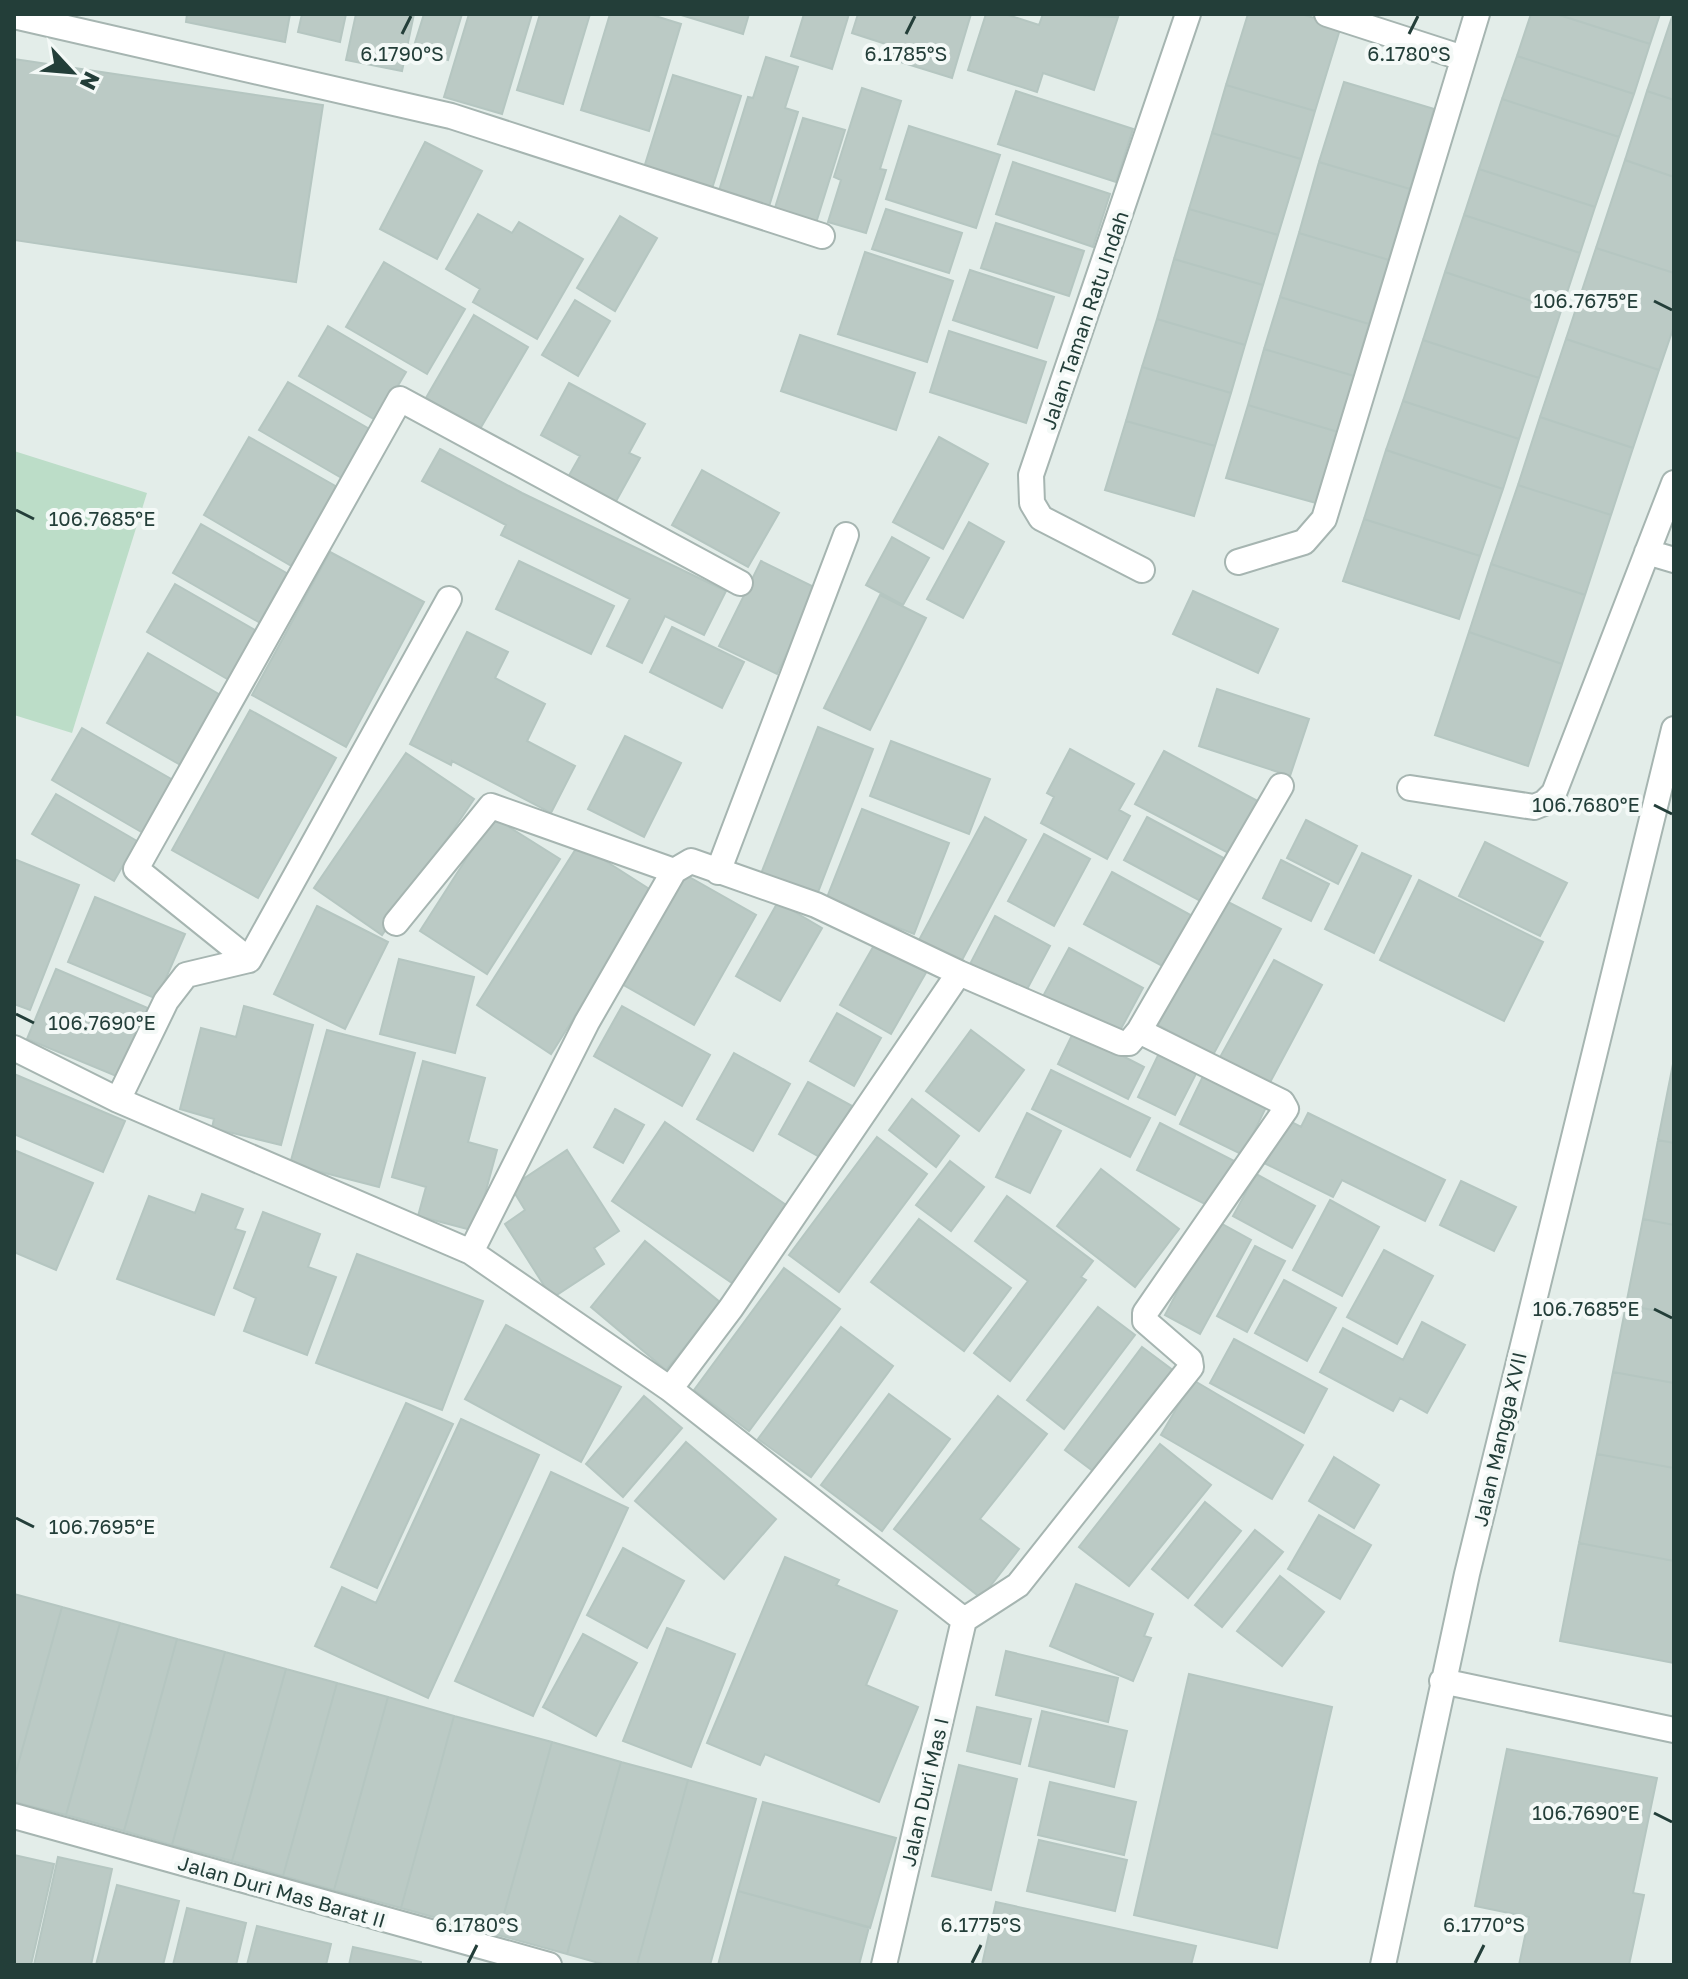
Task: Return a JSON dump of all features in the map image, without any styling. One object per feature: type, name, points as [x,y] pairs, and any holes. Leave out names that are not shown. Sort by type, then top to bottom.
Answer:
[{"type":"street","name":"Jalan Taman Ratu Indah","points":[[1142,570],[1041,518],[1032,503],[1031,475],[1188,14]]},
{"type":"street","points":[[1327,14],[1463,58]]},
{"type":"street","points":[[1238,562],[1304,542],[1324,519],[1477,14]]},
{"type":"street","points":[[14,16],[363,93],[451,116],[822,236]]},
{"type":"street","points":[[249,960],[136,869],[400,399],[740,583]]},
{"type":"street","points":[[1410,788],[1534,807],[1544,803],[1554,793],[1674,483]]},
{"type":"street","points":[[718,872],[846,535]]},
{"type":"street","points":[[1647,552],[1674,560]]},
{"type":"street","points":[[118,1100],[166,1001],[186,975],[229,968],[249,960],[449,599]]},
{"type":"street","name":"Jalan Mangga XVII","points":[[1383,1965],[1442,1681],[1526,1321],[1674,729]]},
{"type":"street","points":[[471,1252],[587,1022],[674,871],[691,861],[816,905],[959,973],[1121,1043],[1129,1043],[1139,1031],[1281,786]]},
{"type":"street","points":[[396,923],[491,806],[674,871]]},
{"type":"street","points":[[670,1389],[731,1308],[959,973]]},
{"type":"street","points":[[14,1048],[118,1100],[471,1252],[670,1389],[964,1620],[1018,1585],[1189,1371],[1190,1360],[1145,1321],[1145,1313],[1284,1115],[1282,1102],[1139,1031]]},
{"type":"street","name":"Jalan Duri Mas I","points":[[884,1965],[964,1620]]},
{"type":"street","points":[[1442,1681],[1674,1730]]},
{"type":"street","name":"Jalan Duri Mas Barat II","points":[[14,1816],[549,1965]]},
{"type":"green space","points":[[14,451],[147,493],[72,733],[14,715]]},
{"type":"building","points":[[187,14],[290,14],[285,42],[186,22]]},
{"type":"building","points":[[302,14],[346,14],[340,42],[298,32]]},
{"type":"building","points":[[356,14],[414,14],[402,71],[346,60]]},
{"type":"building","points":[[424,14],[462,14],[448,60],[413,49]]},
{"type":"building","points":[[469,14],[532,14],[502,114],[444,97]]},
{"type":"building","points":[[540,14],[590,14],[563,104],[517,90]]},
{"type":"building","points":[[610,14],[649,14],[681,24],[649,131],[581,110]]},
{"type":"building","points":[[678,14],[749,14],[743,34]]},
{"type":"building","points":[[804,14],[849,14],[832,69],[791,56]]},
{"type":"building","points":[[858,14],[971,14],[952,78],[888,58],[892,46],[852,33]]},
{"type":"building","points":[[986,14],[1005,14],[1039,25],[1043,14],[1118,17],[1094,90],[1043,73],[1037,92],[968,70]]},
{"type":"building","points":[[1248,14],[1301,14],[1341,26],[1315,111],[1226,85]]},
{"type":"building","points":[[1531,14],[1556,14],[1650,44],[1634,94],[1517,56]]},
{"type":"building","points":[[1556,14],[1660,14],[1650,44]]},
{"type":"building","points":[[1674,14],[1674,100],[1647,91]]},
{"type":"building","points":[[1517,56],[1634,94],[1619,137],[1502,99]]},
{"type":"building","points":[[766,57],[798,67],[785,108],[798,112],[767,213],[717,197],[748,97],[753,98]]},
{"type":"building","points":[[14,59],[323,105],[296,282],[14,240]]},
{"type":"building","points":[[673,75],[741,96],[710,195],[642,174]]},
{"type":"building","points":[[1344,82],[1434,109],[1410,189],[1319,162]]},
{"type":"building","points":[[1226,85],[1315,111],[1301,159],[1212,133]]},
{"type":"building","points":[[862,88],[901,101],[880,169],[886,170],[866,233],[828,222],[841,180],[834,177]]},
{"type":"building","points":[[1016,91],[1133,129],[1116,182],[998,144]]},
{"type":"building","points":[[1647,91],[1674,100],[1674,177],[1625,160]]},
{"type":"building","points":[[1502,99],[1619,137],[1595,207],[1479,169]]},
{"type":"building","points":[[803,118],[845,130],[816,223],[774,211]]},
{"type":"building","points":[[909,126],[1000,155],[976,228],[886,199]]},
{"type":"building","points":[[1212,133],[1301,159],[1278,235],[1189,209]]},
{"type":"building","points":[[425,142],[482,171],[437,259],[380,229]]},
{"type":"building","points":[[1625,160],[1674,177],[1674,273],[1596,248]]},
{"type":"building","points":[[1013,162],[1110,194],[1093,247],[996,214]]},
{"type":"building","points":[[1319,162],[1410,189],[1389,260],[1299,233]]},
{"type":"building","points":[[1479,169],[1595,207],[1580,253],[1464,215]]},
{"type":"building","points":[[886,209],[962,233],[949,273],[872,249]]},
{"type":"building","points":[[1189,209],[1278,235],[1263,285],[1174,259]]},
{"type":"building","points":[[478,214],[512,233],[519,222],[583,259],[537,339],[473,302],[480,289],[446,269]]},
{"type":"building","points":[[1464,215],[1580,253],[1561,311],[1445,272]]},
{"type":"building","points":[[620,216],[657,238],[615,311],[577,288]]},
{"type":"building","points":[[996,223],[1084,251],[1069,296],[981,268]]},
{"type":"building","points":[[1299,233],[1389,260],[1369,324],[1280,297]]},
{"type":"building","points":[[1596,248],[1674,273],[1674,326],[1659,370],[1566,339]]},
{"type":"building","points":[[865,252],[953,281],[927,362],[838,334]]},
{"type":"building","points":[[1174,259],[1263,285],[1245,345],[1157,319]]},
{"type":"building","points":[[384,262],[465,309],[427,374],[346,327]]},
{"type":"building","points":[[970,270],[1054,297],[1037,348],[953,320]]},
{"type":"building","points":[[1445,272],[1561,311],[1539,378],[1423,340]]},
{"type":"building","points":[[1280,297],[1369,324],[1354,376],[1264,349]]},
{"type":"building","points":[[575,300],[610,321],[578,376],[542,355]]},
{"type":"building","points":[[474,315],[528,347],[480,429],[426,398]]},
{"type":"building","points":[[1157,319],[1245,345],[1231,393],[1142,367]]},
{"type":"building","points":[[328,326],[406,372],[377,421],[299,376]]},
{"type":"building","points":[[949,331],[1046,362],[1026,423],[930,392]]},
{"type":"building","points":[[800,335],[915,373],[896,430],[781,391]]},
{"type":"building","points":[[1566,339],[1659,370],[1633,448],[1540,417]]},
{"type":"building","points":[[1423,340],[1539,378],[1519,439],[1403,401]]},
{"type":"building","points":[[1264,349],[1354,376],[1338,432],[1248,405]]},
{"type":"building","points":[[1142,367],[1231,393],[1215,446],[1126,421]]},
{"type":"building","points":[[288,382],[373,431],[345,480],[259,430]]},
{"type":"building","points":[[569,383],[645,424],[629,453],[640,458],[614,505],[567,479],[580,456],[541,435]]},
{"type":"building","points":[[1403,401],[1519,439],[1503,489],[1386,450]]},
{"type":"building","points":[[1248,405],[1338,432],[1316,503],[1226,478]]},
{"type":"building","points":[[1540,417],[1633,448],[1611,515],[1518,485]]},
{"type":"building","points":[[1126,421],[1215,446],[1194,516],[1105,490]]},
{"type":"building","points":[[249,437],[339,488],[293,567],[204,515]]},
{"type":"building","points":[[939,437],[988,464],[943,549],[893,522]]},
{"type":"building","points":[[440,449],[522,493],[726,591],[704,635],[665,616],[642,663],[607,646],[630,599],[501,535],[506,525],[422,481]]},
{"type":"building","points":[[1386,450],[1503,489],[1480,556],[1364,519]]},
{"type":"building","points":[[702,470],[779,513],[748,567],[672,525]]},
{"type":"building","points":[[1518,485],[1611,515],[1585,595],[1491,564]]},
{"type":"building","points":[[1364,519],[1480,556],[1459,619],[1343,581]]},
{"type":"building","points":[[969,522],[1004,542],[963,618],[927,599]]},
{"type":"building","points":[[201,524],[290,575],[262,624],[173,573]]},
{"type":"building","points":[[892,537],[929,558],[903,605],[866,585]]},
{"type":"building","points":[[330,552],[424,602],[346,747],[252,695]]},
{"type":"building","points":[[519,561],[614,606],[591,654],[496,609]]},
{"type":"building","points":[[761,561],[818,589],[777,674],[719,646]]},
{"type":"building","points":[[1491,564],[1585,595],[1562,664],[1469,632]]},
{"type":"building","points":[[175,584],[262,634],[234,683],[147,632]]},
{"type":"building","points":[[1193,591],[1278,629],[1258,673],[1173,634]]},
{"type":"building","points":[[880,595],[926,618],[870,730],[824,708]]},
{"type":"building","points":[[672,627],[744,662],[722,708],[650,672]]},
{"type":"building","points":[[467,632],[508,652],[495,678],[545,704],[527,741],[575,766],[551,813],[452,761],[451,765],[410,744]]},
{"type":"building","points":[[1469,632],[1562,664],[1528,766],[1435,735]]},
{"type":"building","points":[[148,653],[224,697],[184,767],[107,723]]},
{"type":"building","points":[[1217,689],[1309,719],[1290,776],[1199,746]]},
{"type":"building","points":[[250,710],[336,758],[258,898],[172,850]]},
{"type":"building","points":[[818,727],[873,749],[815,900],[759,879]]},
{"type":"building","points":[[82,728],[173,780],[143,833],[52,780]]},
{"type":"building","points":[[625,736],[681,763],[644,837],[588,809]]},
{"type":"building","points":[[891,741],[990,779],[969,834],[870,796]]},
{"type":"building","points":[[1070,749],[1134,784],[1119,810],[1130,816],[1107,859],[1041,823],[1054,797],[1047,793]]},
{"type":"building","points":[[1164,751],[1265,805],[1236,857],[1135,804]]},
{"type":"building","points":[[406,753],[474,799],[382,935],[314,888]]},
{"type":"building","points":[[56,794],[137,841],[114,881],[32,834]]},
{"type":"building","points":[[862,809],[949,843],[914,934],[826,900]]},
{"type":"building","points":[[493,817],[560,859],[487,974],[420,931]]},
{"type":"building","points":[[985,817],[1026,840],[961,962],[919,940]]},
{"type":"building","points":[[1147,817],[1229,861],[1206,904],[1124,860]]},
{"type":"building","points":[[1306,820],[1357,846],[1338,884],[1287,858]]},
{"type":"building","points":[[1044,834],[1090,859],[1054,926],[1008,901]]},
{"type":"building","points":[[1485,842],[1567,883],[1540,936],[1459,896]]},
{"type":"building","points":[[579,844],[654,892],[551,1054],[477,1005]]},
{"type":"building","points":[[1362,853],[1411,876],[1374,953],[1325,929]]},
{"type":"building","points":[[14,859],[79,885],[30,1010],[14,1004]]},
{"type":"building","points":[[1281,860],[1329,884],[1311,921],[1263,898]]},
{"type":"building","points":[[1112,872],[1194,917],[1166,968],[1084,924]]},
{"type":"building","points":[[684,874],[756,915],[694,1025],[622,984]]},
{"type":"building","points":[[1419,880],[1543,942],[1504,1021],[1380,960]]},
{"type":"building","points":[[95,897],[185,934],[157,999],[68,962]]},
{"type":"building","points":[[1226,901],[1281,929],[1213,1055],[1158,1025]]},
{"type":"building","points":[[778,902],[822,928],[780,1001],[736,976]]},
{"type":"building","points":[[317,906],[388,942],[345,1029],[274,994]]},
{"type":"building","points":[[995,916],[1050,946],[1024,995],[969,966]]},
{"type":"building","points":[[877,940],[928,969],[891,1034],[840,1005]]},
{"type":"building","points":[[1069,948],[1143,988],[1116,1038],[1042,998]]},
{"type":"building","points":[[399,959],[474,977],[455,1053],[380,1034]]},
{"type":"building","points":[[1274,960],[1322,985],[1268,1086],[1219,1059]]},
{"type":"building","points":[[56,969],[150,1009],[121,1078],[27,1039]]},
{"type":"building","points":[[244,1006],[313,1025],[281,1145],[212,1128],[214,1119],[180,1109],[201,1028],[236,1037]]},
{"type":"building","points":[[622,1006],[710,1055],[682,1106],[594,1056]]},
{"type":"building","points":[[837,1013],[881,1038],[854,1086],[810,1061]]},
{"type":"building","points":[[327,1030],[415,1053],[379,1187],[290,1164]]},
{"type":"building","points":[[971,1030],[1024,1070],[979,1131],[926,1091]]},
{"type":"building","points":[[1074,1031],[1144,1067],[1128,1099],[1058,1064]]},
{"type":"building","points":[[1162,1047],[1200,1066],[1175,1115],[1138,1097]]},
{"type":"building","points":[[734,1053],[790,1084],[753,1151],[697,1119]]},
{"type":"building","points":[[1674,1059],[1674,1143],[1658,1140]]},
{"type":"building","points":[[423,1061],[485,1078],[468,1142],[497,1150],[475,1231],[418,1216],[426,1187],[392,1177]]},
{"type":"building","points":[[1051,1070],[1150,1118],[1130,1157],[1032,1109]]},
{"type":"building","points":[[1205,1072],[1268,1103],[1243,1155],[1180,1124]]},
{"type":"building","points":[[14,1074],[125,1121],[103,1172],[14,1134]]},
{"type":"building","points":[[808,1082],[852,1106],[823,1159],[779,1134]]},
{"type":"building","points":[[912,1099],[959,1136],[936,1167],[889,1130]]},
{"type":"building","points":[[615,1109],[644,1125],[623,1163],[594,1147]]},
{"type":"building","points":[[1027,1113],[1061,1131],[1030,1193],[996,1177]]},
{"type":"building","points":[[1308,1113],[1445,1180],[1425,1221],[1342,1180],[1333,1197],[1264,1163],[1286,1119],[1301,1127]]},
{"type":"building","points":[[665,1122],[789,1207],[735,1285],[612,1201]]},
{"type":"building","points":[[1160,1123],[1236,1162],[1213,1208],[1137,1170]]},
{"type":"building","points":[[877,1137],[927,1174],[839,1292],[789,1255]]},
{"type":"building","points":[[1658,1140],[1674,1143],[1674,1225],[1643,1219]]},
{"type":"building","points":[[14,1150],[93,1183],[56,1270],[14,1252]]},
{"type":"building","points":[[567,1150],[619,1231],[594,1248],[604,1264],[552,1298],[505,1224],[525,1210],[511,1187]]},
{"type":"building","points":[[950,1161],[984,1187],[951,1231],[916,1205]]},
{"type":"building","points":[[1101,1169],[1179,1229],[1135,1287],[1057,1226]]},
{"type":"building","points":[[1256,1174],[1315,1206],[1292,1248],[1233,1216]]},
{"type":"building","points":[[1461,1181],[1516,1207],[1494,1251],[1440,1225]]},
{"type":"building","points":[[202,1194],[243,1209],[235,1229],[245,1232],[214,1315],[117,1279],[149,1196],[195,1213]]},
{"type":"building","points":[[1007,1196],[1093,1261],[1081,1277],[1086,1280],[1010,1381],[974,1353],[1028,1281],[975,1241]]},
{"type":"building","points":[[1330,1200],[1379,1227],[1342,1296],[1293,1270]]},
{"type":"building","points":[[263,1212],[320,1234],[308,1267],[336,1277],[307,1355],[244,1331],[256,1298],[234,1288]]},
{"type":"building","points":[[919,1219],[1011,1288],[964,1351],[871,1282]]},
{"type":"building","points":[[1643,1219],[1674,1225],[1674,1314],[1626,1305]]},
{"type":"building","points":[[1215,1220],[1251,1240],[1200,1334],[1165,1315]]},
{"type":"building","points":[[645,1241],[721,1303],[666,1370],[591,1307]]},
{"type":"building","points":[[1255,1246],[1285,1261],[1247,1332],[1217,1316]]},
{"type":"building","points":[[1384,1250],[1433,1276],[1397,1344],[1347,1317]]},
{"type":"building","points":[[357,1254],[483,1301],[442,1410],[316,1363]]},
{"type":"building","points":[[784,1268],[840,1309],[749,1431],[694,1390]]},
{"type":"building","points":[[1284,1280],[1336,1308],[1307,1361],[1255,1333]]},
{"type":"building","points":[[1626,1305],[1674,1314],[1674,1383],[1613,1372]]},
{"type":"building","points":[[1098,1307],[1135,1335],[1064,1429],[1027,1400]]},
{"type":"building","points":[[1422,1322],[1465,1345],[1427,1413],[1400,1398],[1393,1411],[1320,1372],[1343,1328],[1403,1360]]},
{"type":"building","points":[[506,1325],[621,1387],[581,1462],[465,1399]]},
{"type":"building","points":[[841,1327],[893,1366],[811,1477],[758,1439]]},
{"type":"building","points":[[1234,1339],[1327,1389],[1304,1433],[1210,1383]]},
{"type":"building","points":[[1142,1347],[1178,1374],[1101,1477],[1065,1450]]},
{"type":"building","points":[[1613,1372],[1674,1383],[1674,1468],[1597,1454]]},
{"type":"building","points":[[1193,1380],[1303,1445],[1272,1499],[1161,1435]]},
{"type":"building","points":[[889,1394],[950,1439],[882,1531],[821,1485]]},
{"type":"building","points":[[644,1396],[682,1428],[623,1497],[586,1464]]},
{"type":"building","points":[[998,1396],[1047,1434],[980,1519],[1019,1549],[981,1598],[894,1529]]},
{"type":"building","points":[[406,1403],[453,1424],[377,1588],[331,1567]]},
{"type":"building","points":[[461,1419],[539,1455],[428,1698],[315,1646],[342,1587],[376,1603]]},
{"type":"building","points":[[686,1442],[776,1519],[724,1579],[635,1501]]},
{"type":"building","points":[[1160,1444],[1211,1485],[1129,1586],[1079,1547]]},
{"type":"building","points":[[1597,1454],[1674,1468],[1674,1561],[1579,1543]]},
{"type":"building","points":[[1334,1457],[1379,1485],[1354,1528],[1309,1501]]},
{"type":"building","points":[[551,1472],[628,1508],[533,1716],[455,1681]]},
{"type":"building","points":[[1205,1502],[1241,1531],[1188,1598],[1152,1569]]},
{"type":"building","points":[[1319,1515],[1371,1545],[1340,1599],[1288,1569]]},
{"type":"building","points":[[1255,1530],[1283,1552],[1222,1627],[1195,1605]]},
{"type":"building","points":[[1579,1543],[1674,1561],[1674,1663],[1560,1641]]},
{"type":"building","points":[[623,1548],[684,1581],[647,1648],[587,1615]]},
{"type":"building","points":[[785,1557],[839,1580],[836,1585],[897,1611],[866,1685],[918,1707],[879,1802],[765,1754],[760,1765],[707,1743]]},
{"type":"building","points":[[1280,1576],[1324,1612],[1282,1666],[1237,1631]]},
{"type":"building","points":[[1076,1584],[1153,1614],[1144,1636],[1151,1638],[1133,1681],[1050,1646]]},
{"type":"building","points":[[14,1594],[62,1607],[14,1779]]},
{"type":"building","points":[[62,1607],[120,1623],[66,1815],[14,1802],[14,1779]]},
{"type":"building","points":[[120,1623],[177,1639],[124,1831],[66,1815]]},
{"type":"building","points":[[667,1628],[735,1654],[691,1767],[623,1741]]},
{"type":"building","points":[[583,1634],[637,1663],[596,1736],[543,1707]]},
{"type":"building","points":[[177,1639],[225,1652],[172,1845],[124,1831]]},
{"type":"building","points":[[1006,1651],[1118,1678],[1108,1722],[996,1695]]},
{"type":"building","points":[[225,1652],[286,1669],[232,1861],[172,1845]]},
{"type":"building","points":[[286,1669],[337,1683],[283,1876],[232,1861]]},
{"type":"building","points":[[1189,1674],[1332,1707],[1277,1948],[1134,1915]]},
{"type":"building","points":[[337,1683],[388,1697],[334,1890],[283,1876]]},
{"type":"building","points":[[388,1697],[454,1716],[401,1908],[334,1890]]},
{"type":"building","points":[[977,1707],[1031,1719],[1020,1764],[967,1751]]},
{"type":"building","points":[[1042,1711],[1127,1731],[1114,1787],[1029,1766]]},
{"type":"building","points":[[454,1716],[552,1742],[498,1935],[401,1908]]},
{"type":"building","points":[[552,1742],[621,1762],[567,1954],[498,1935]]},
{"type":"building","points":[[1507,1749],[1657,1778],[1633,1893],[1644,1895],[1629,1965],[1519,1965],[1529,1917],[1475,1906]]},
{"type":"building","points":[[621,1762],[688,1780],[637,1965],[606,1965],[567,1954]]},
{"type":"building","points":[[959,1765],[1017,1779],[991,1890],[932,1876]]},
{"type":"building","points":[[688,1780],[756,1799],[710,1965],[637,1965]]},
{"type":"building","points":[[1050,1782],[1136,1802],[1124,1855],[1038,1835]]},
{"type":"building","points":[[763,1802],[896,1838],[870,1928],[738,1891]]},
{"type":"building","points":[[1039,1840],[1127,1860],[1115,1911],[1027,1891]]},
{"type":"building","points":[[14,1855],[54,1864],[31,1965],[14,1965]]},
{"type":"building","points":[[58,1857],[112,1869],[91,1965],[34,1965]]},
{"type":"building","points":[[117,1885],[179,1901],[163,1965],[96,1965]]},
{"type":"building","points":[[738,1891],[869,1927],[859,1965],[718,1965]]},
{"type":"building","points":[[996,1902],[1196,1946],[1191,1965],[982,1965]]},
{"type":"building","points":[[187,1908],[246,1923],[236,1965],[173,1965]]},
{"type":"building","points":[[257,1926],[331,1944],[326,1965],[247,1965]]},
{"type":"building","points":[[353,1947],[421,1962],[421,1965],[349,1965]]}]
